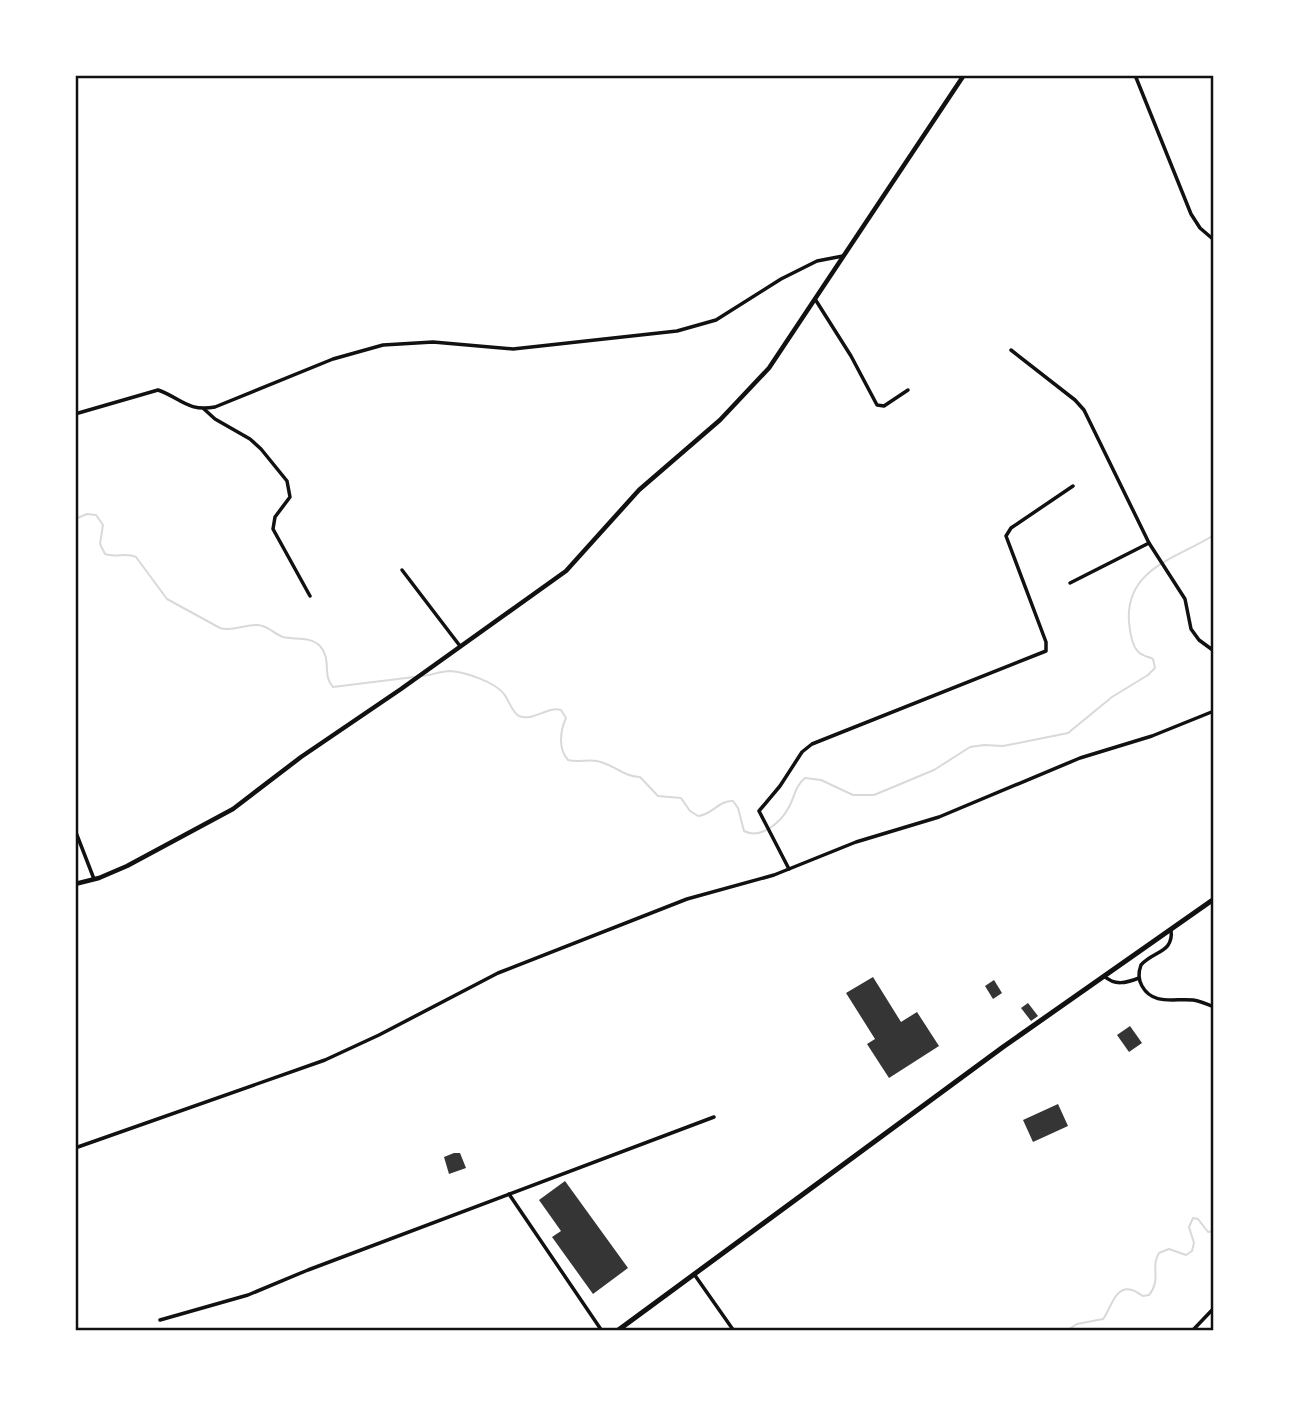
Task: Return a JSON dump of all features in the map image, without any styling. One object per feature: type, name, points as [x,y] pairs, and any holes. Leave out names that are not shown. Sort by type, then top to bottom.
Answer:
[{"type":"main road","points":[[617,1331],[1003,1047],[1214,899]]},
{"type":"street","points":[[75,884],[94,880],[135,862],[233,809],[301,757],[401,689],[571,566],[642,486],[717,423],[760,379],[780,353],[964,75]]},
{"type":"street","points":[[1135,75],[1191,214],[1200,228],[1214,240]]},
{"type":"street","points":[[75,414],[158,390],[187,406],[204,409],[222,405],[333,359],[383,345],[428,341],[517,349],[677,331],[716,320],[781,279],[817,261],[843,256]]},
{"type":"street","points":[[815,299],[848,350],[877,405],[884,406],[908,390]]},
{"type":"street","points":[[1011,350],[1083,408],[1149,543],[1185,599],[1189,624],[1194,635],[1214,652]]},
{"type":"street","points":[[204,409],[257,445],[287,481],[290,497],[275,517],[273,529],[310,596]]},
{"type":"street","points":[[789,869],[763,822],[760,809],[780,786],[802,752],[812,744],[1046,652],[1046,642],[1006,536],[1010,530],[1073,486]]},
{"type":"street","points":[[1070,583],[1149,543]]},
{"type":"street","points":[[402,570],[460,646]]},
{"type":"street","points":[[75,1148],[337,1055],[510,967],[687,899],[789,869],[856,842],[939,817],[1085,756],[1152,736],[1214,710]]},
{"type":"street","points":[[75,830],[94,880]]},
{"type":"street","points":[[1171,930],[1170,944],[1140,967],[1139,978],[1145,990],[1156,999],[1194,1000],[1214,1007]]},
{"type":"street","points":[[1104,976],[1109,981],[1119,983],[1139,978]]},
{"type":"street","points":[[160,1320],[248,1295],[714,1117]]},
{"type":"street","points":[[509,1194],[602,1331]]},
{"type":"street","points":[[694,1274],[734,1331]]},
{"type":"street","points":[[1192,1331],[1214,1308]]},
{"type":"building","points":[[873,977],[901,1022],[917,1012],[939,1046],[889,1078],[867,1044],[875,1039],[846,993]]},
{"type":"building","points":[[994,980],[1002,993],[993,999],[985,986]]},
{"type":"building","points":[[1028,1003],[1038,1016],[1031,1021],[1021,1008]]},
{"type":"building","points":[[1130,1026],[1142,1043],[1129,1052],[1117,1035]]},
{"type":"building","points":[[1058,1104],[1068,1126],[1033,1142],[1023,1120]]},
{"type":"building","points":[[460,1153],[466,1168],[449,1174],[444,1157]]},
{"type":"building","points":[[565,1181],[628,1268],[593,1294],[552,1237],[561,1231],[539,1200]]},
{"type":"waterway","points":[[75,519],[87,514],[96,515],[103,525],[100,544],[105,554],[136,557],[167,599],[220,628],[258,625],[283,637],[316,643],[326,656],[328,678],[333,687],[414,677]]},
{"type":"waterway","points":[[423,676],[450,671],[479,678],[500,690],[519,716],[530,717],[550,710],[561,710],[566,718],[562,728],[561,745],[568,760],[597,761],[640,777],[658,796],[681,798],[690,811],[698,816],[733,801],[738,808],[744,831],[757,833],[770,828],[781,818],[805,778],[821,780],[853,795],[874,795],[934,770],[970,747],[1003,746],[1068,733],[1112,697],[1155,668],[1153,659],[1136,650],[1131,636],[1130,604],[1136,589],[1156,567],[1214,535]]},
{"type":"waterway","points":[[1066,1331],[1077,1324],[1103,1319],[1121,1291],[1126,1289],[1143,1296],[1149,1295],[1155,1284],[1155,1263],[1159,1253],[1169,1249],[1186,1255],[1192,1251],[1194,1243],[1189,1227],[1193,1218],[1198,1219],[1208,1232],[1214,1231]]}]
